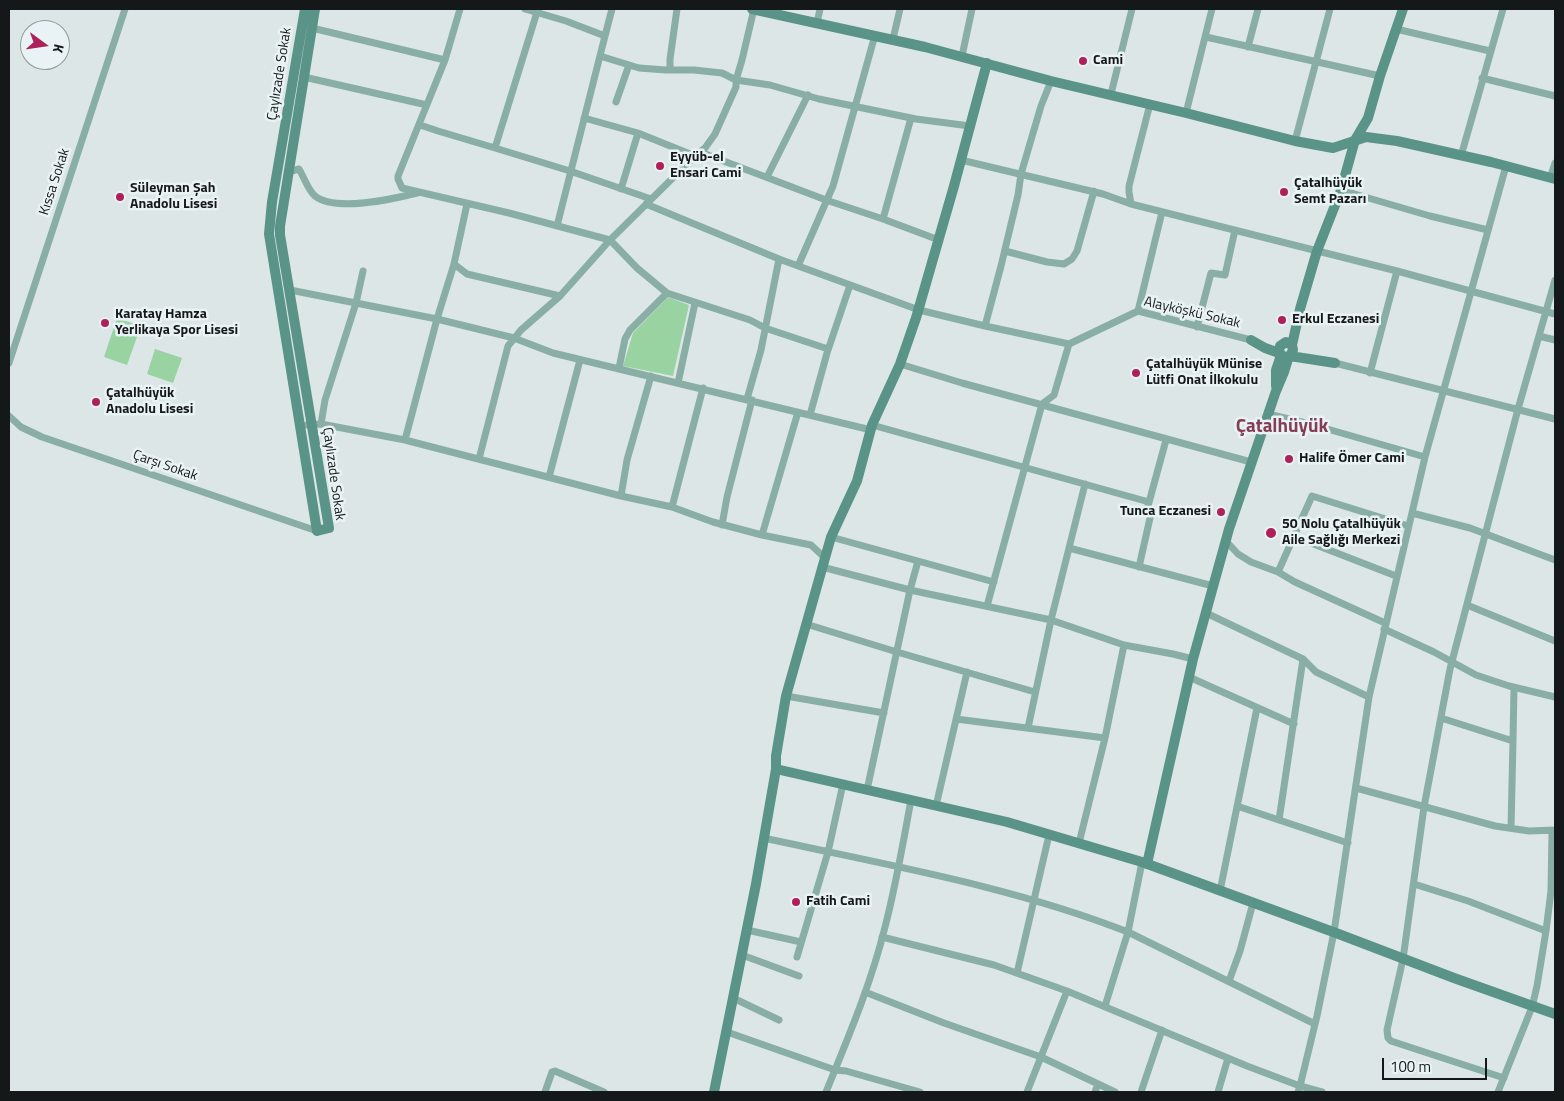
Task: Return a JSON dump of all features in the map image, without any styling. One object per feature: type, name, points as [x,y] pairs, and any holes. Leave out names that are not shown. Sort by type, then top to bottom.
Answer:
[{"type":"street","name":"Kıssa Sokak","points":[[9,363],[125,9]]},
{"type":"street","name":"Çaylızade Sokak","points":[[305,9],[269,234],[317,531],[329,528],[317,424],[280,235],[281,214],[316,9]]},
{"type":"street","points":[[460,9],[445,60],[398,176],[402,188],[610,240],[637,268],[667,293],[750,320],[765,328],[828,349]]},
{"type":"street","points":[[525,9],[605,36]]},
{"type":"street","points":[[557,226],[612,9]]},
{"type":"street","points":[[670,70],[677,9]]},
{"type":"street","points":[[480,459],[508,346],[521,330],[560,296],[648,201],[706,148],[715,134],[736,87],[753,9],[962,56],[1051,81],[1295,141],[1333,148],[1366,136],[1397,141],[1506,166],[1553,179],[1555,164]]},
{"type":"street","points":[[817,23],[820,9]]},
{"type":"street","points":[[893,40],[900,9]]},
{"type":"street","points":[[962,56],[972,9]]},
{"type":"street","points":[[1110,94],[1132,9]]},
{"type":"street","points":[[1186,113],[1212,9]]},
{"type":"street","points":[[1248,47],[1258,9]]},
{"type":"street","points":[[1295,141],[1330,9]]},
{"type":"street","points":[[1105,1006],[1128,932],[1193,659],[1213,586],[1251,462],[1276,391],[1276,370],[1286,350],[1317,251],[1341,190],[1355,140],[1368,118],[1380,76],[1404,9]]},
{"type":"street","points":[[1461,156],[1503,9]]},
{"type":"street","points":[[495,148],[537,12]]},
{"type":"street","points":[[312,28],[445,60]]},
{"type":"street","points":[[1396,29],[1490,51]]},
{"type":"street","points":[[798,266],[833,186],[875,35]]},
{"type":"street","points":[[1206,37],[1380,76]]},
{"type":"street","points":[[600,56],[639,68],[722,73],[736,80],[770,86],[808,96],[911,118],[970,126]]},
{"type":"street","points":[[714,1092],[764,838],[786,696],[823,563],[832,537],[857,481],[872,428],[900,364],[919,310],[987,63]]},
{"type":"street","points":[[616,102],[629,65]]},
{"type":"street","points":[[304,77],[427,105]]},
{"type":"street","points":[[1482,78],[1555,96]]},
{"type":"street","points":[[985,326],[1005,251],[1021,174],[1041,106],[1051,81]]},
{"type":"street","points":[[767,177],[808,96]]},
{"type":"street","points":[[1131,204],[1130,186],[1150,104]]},
{"type":"street","points":[[584,118],[638,133],[767,177],[939,240]]},
{"type":"street","points":[[883,219],[911,118]]},
{"type":"street","points":[[420,125],[570,171],[621,189],[779,259],[919,310],[1069,344],[1054,395],[1042,404],[987,606]]},
{"type":"street","points":[[621,189],[638,133]]},
{"type":"street","points":[[961,160],[1094,192],[1131,204],[1397,271],[1555,314]]},
{"type":"street","points":[[1299,1089],[1334,932],[1368,696],[1425,457],[1506,166]]},
{"type":"street","points":[[288,172],[299,169],[313,194],[323,201],[374,203],[418,192]]},
{"type":"street","points":[[1341,190],[1430,216],[1488,230]]},
{"type":"street","points":[[1005,251],[1047,262],[1064,264],[1072,259],[1077,251],[1094,192]]},
{"type":"street","points":[[405,440],[437,319],[454,264],[467,204]]},
{"type":"street","points":[[1138,311],[1162,212]]},
{"type":"street","points":[[1197,327],[1211,273],[1225,276],[1235,230]]},
{"type":"street","points":[[722,524],[779,259]]},
{"type":"street","points":[[454,264],[467,274],[560,296]]},
{"type":"street","points":[[317,424],[356,303],[363,271]]},
{"type":"street","points":[[1370,373],[1397,271]]},
{"type":"street","points":[[1504,1078],[1391,1041],[1388,1038],[1387,1030],[1403,959],[1424,807],[1451,662],[1518,409],[1555,280]]},
{"type":"street","points":[[810,415],[828,349],[850,285]]},
{"type":"street","points":[[290,290],[437,319],[514,338],[553,353],[580,360],[872,428],[1025,467],[1149,502]]},
{"type":"street","points":[[619,368],[625,339],[630,330],[667,293]]},
{"type":"street","points":[[678,382],[695,303]]},
{"type":"street","name":"Alayköşkü Sokak","points":[[1069,344],[1138,311],[1251,340]]},
{"type":"street","points":[[1539,336],[1555,340]]},
{"type":"street","points":[[1251,340],[1370,373],[1555,419]]},
{"type":"street","points":[[549,477],[580,360]]},
{"type":"street","points":[[900,364],[1166,440],[1251,462]]},
{"type":"street","points":[[621,496],[626,460],[651,376]]},
{"type":"street","points":[[672,507],[702,388]]},
{"type":"street","points":[[762,534],[798,412]]},
{"type":"street","points":[[1268,414],[1425,457]]},
{"type":"street","name":"Çarşı Sokak","points":[[9,416],[21,427],[42,437],[317,531]]},
{"type":"street","points":[[301,426],[317,424],[405,440],[621,496],[672,507],[722,524],[811,545],[823,563],[910,590],[1051,620],[1124,645],[1193,659]]},
{"type":"street","points":[[1138,567],[1150,518],[1148,506],[1166,440]]},
{"type":"street","points":[[1028,728],[1051,620],[1085,484]]},
{"type":"street","points":[[1278,572],[1312,496],[1408,526]]},
{"type":"street","points":[[1412,513],[1470,528],[1555,560]]},
{"type":"street","points":[[1293,536],[1396,576]]},
{"type":"street","points":[[832,537],[994,582]]},
{"type":"street","points":[[1226,541],[1238,554],[1251,562],[1278,572],[1476,675],[1555,697]]},
{"type":"street","points":[[1069,548],[1213,586]]},
{"type":"street","points":[[867,790],[910,590],[918,561]]},
{"type":"street","points":[[1467,605],[1555,641]]},
{"type":"street","points":[[1206,612],[1303,659],[1316,672],[1368,696]]},
{"type":"street","points":[[806,624],[1035,692]]},
{"type":"street","points":[[1079,843],[1105,738],[1124,645]]},
{"type":"street","points":[[1279,820],[1303,659]]},
{"type":"street","points":[[936,806],[967,672]]},
{"type":"street","points":[[1189,678],[1294,724]]},
{"type":"street","points":[[1511,828],[1514,687]]},
{"type":"street","points":[[786,696],[884,713]]},
{"type":"street","points":[[1220,891],[1257,708]]},
{"type":"street","points":[[1441,718],[1513,741]]},
{"type":"street","points":[[956,719],[1105,738]]},
{"type":"street","points":[[776,769],[1007,822],[1144,863],[1555,1014]]},
{"type":"street","points":[[797,957],[828,852],[842,784]]},
{"type":"street","points":[[1356,788],[1496,826],[1529,831],[1554,830],[1553,899],[1537,986],[1532,1007],[1498,1092]]},
{"type":"street","points":[[826,1092],[865,992],[882,936],[898,867],[910,800]]},
{"type":"street","points":[[1237,806],[1348,843]]},
{"type":"street","points":[[1017,973],[1049,835]]},
{"type":"street","points":[[764,838],[984,887],[1095,919],[1128,932],[1315,1024]]},
{"type":"street","points":[[1414,884],[1468,901],[1546,931]]},
{"type":"street","points":[[1229,981],[1240,951],[1253,904]]},
{"type":"street","points":[[747,930],[802,942]]},
{"type":"street","points":[[882,936],[994,965],[1017,973],[1105,1006],[1299,1089],[1322,1092]]},
{"type":"street","points":[[742,955],[799,976]]},
{"type":"street","points":[[1027,1092],[1067,991]]},
{"type":"street","points":[[865,992],[944,1023],[1041,1057],[1115,1092]]},
{"type":"street","points":[[733,998],[779,1020]]},
{"type":"street","points":[[1141,1092],[1162,1030]]},
{"type":"street","points":[[727,1032],[835,1070],[846,1071],[898,1089],[920,1092]]},
{"type":"street","points":[[1218,1092],[1228,1058]]},
{"type":"street","points":[[545,1092],[552,1072],[555,1071],[604,1092]]},
{"type":"street","points":[[1095,1092],[1098,1084]]},
{"type":"green space","points":[[668,297],[689,305],[673,376],[623,366],[633,333]]},
{"type":"green space","points":[[117,318],[141,326],[127,365],[104,357]]},
{"type":"green space","points":[[155,349],[182,358],[173,383],[147,374]]},
{"type":"place","name":"Cami","points":[[1083,61]]},
{"type":"place","name":"Eyyüb-el Ensari Cami","points":[[660,166]]},
{"type":"place","name":"Çatalhüyük Semt Pazarı","points":[[1284,192]]},
{"type":"place","name":"Süleyman Şah Anadolu Lisesi","points":[[120,197]]},
{"type":"place","name":"Erkul Eczanesi","points":[[1282,320]]},
{"type":"place","name":"Karatay Hamza Yerlikaya Spor Lisesi","points":[[105,323]]},
{"type":"place","name":"Çatalhüyük Münise Lütfi Onat İlkokulu","points":[[1136,373]]},
{"type":"place","name":"Çatalhüyük Anadolu Lisesi","points":[[96,402]]},
{"type":"place","name":"Halife Ömer Cami","points":[[1289,459]]},
{"type":"place","name":"Tunca Eczanesi","points":[[1221,512]]},
{"type":"place","name":"50 Nolu Çatalhüyük Aile Sağlığı Merkezi","points":[[1271,533]]},
{"type":"place","name":"Fatih Cami","points":[[796,902]]},
{"type":"district","name":"Çatalhüyük","points":[[1282,427]]}]
